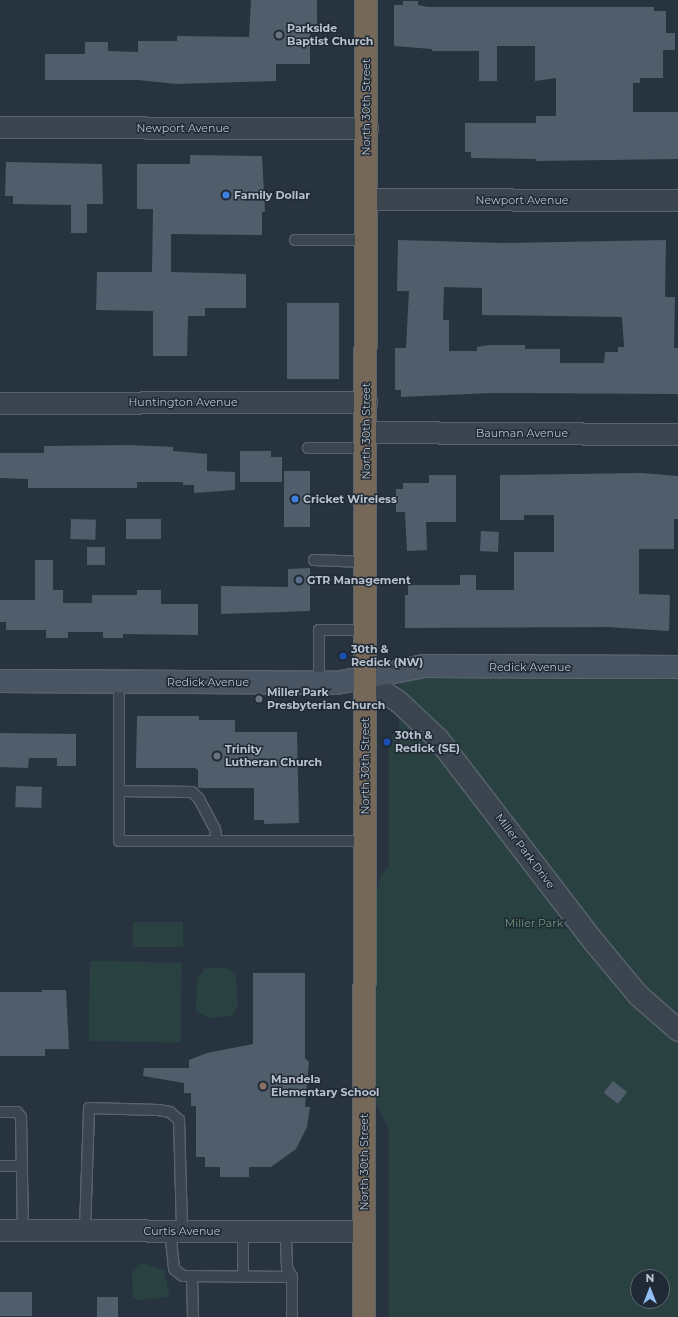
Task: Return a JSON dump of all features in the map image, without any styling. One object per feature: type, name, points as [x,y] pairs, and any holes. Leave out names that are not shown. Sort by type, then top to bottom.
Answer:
[{"type":"highway","name":"North 30th Street","points":[[364,1317],[366,0]]},
{"type":"street","name":"Newport Avenue","points":[[0,127],[366,128]]},
{"type":"street","name":"Newport Avenue","points":[[366,199],[678,200]]},
{"type":"street","name":"Huntington Avenue","points":[[0,403],[366,402]]},
{"type":"street","name":"Bauman Avenue","points":[[366,440],[678,434]]},
{"type":"street","name":"Redick Avenue","points":[[0,681],[318,683],[366,679],[424,666],[678,667]]},
{"type":"street","name":"Miller Park Drive","points":[[366,679],[399,702],[438,739],[598,948],[638,995],[678,1030]]},
{"type":"street","name":"Curtis Avenue","points":[[0,1230],[364,1231]]},
{"type":"lane","points":[[295,240],[366,240]]},
{"type":"lane","points":[[308,448],[366,440]]},
{"type":"lane","points":[[314,560],[366,562]]},
{"type":"lane","points":[[318,683],[319,630],[366,630]]},
{"type":"lane","points":[[119,682],[119,841],[364,841]]},
{"type":"lane","points":[[119,791],[192,792],[206,811],[217,841]]},
{"type":"lane","points":[[85,1230],[89,1108],[158,1110],[170,1112],[179,1120],[174,1269],[182,1276],[292,1277]]},
{"type":"lane","points":[[0,1112],[17,1112],[21,1117],[23,1230]]},
{"type":"lane","points":[[0,1166],[22,1166]]},
{"type":"lane","points":[[243,1231],[243,1276]]},
{"type":"lane","points":[[286,1231],[287,1268],[292,1277],[292,1317]]},
{"type":"lane","points":[[192,1276],[192,1317]]},
{"type":"green space","name":"Miller Park","points":[[678,663],[678,1317],[389,1317],[389,1129],[377,1106],[372,1090],[374,957],[377,889],[381,875],[389,866],[389,748],[393,734],[399,731],[399,683],[422,676]]},
{"type":"green space","points":[[133,922],[183,922],[183,947],[133,947]]},
{"type":"green space","points":[[90,961],[182,963],[181,1043],[89,1041]]},
{"type":"green space","points":[[215,967],[229,969],[236,975],[238,1007],[232,1016],[208,1018],[196,1011],[197,979],[204,969]]},
{"type":"green space","points":[[142,1263],[164,1270],[170,1297],[138,1300],[133,1297],[132,1273]]},
{"type":"building","points":[[251,0],[317,0],[317,26],[310,26],[310,64],[276,64],[276,81],[177,84],[138,80],[45,80],[45,54],[85,54],[85,42],[108,42],[108,51],[138,52],[138,41],[177,41],[177,36],[249,37]]},
{"type":"building","points":[[403,1],[418,1],[418,5],[428,7],[654,7],[654,11],[666,11],[666,33],[675,33],[675,50],[663,50],[663,78],[640,78],[640,83],[633,83],[633,112],[678,112],[678,159],[536,161],[536,159],[471,158],[471,152],[465,152],[465,123],[536,123],[536,116],[556,116],[556,78],[535,81],[535,46],[497,46],[497,81],[479,81],[479,51],[432,51],[432,49],[394,46],[394,5],[403,5]]},
{"type":"building","points":[[190,155],[262,156],[265,212],[262,212],[262,235],[171,234],[171,272],[246,274],[246,308],[205,308],[205,316],[188,316],[187,356],[153,356],[153,311],[96,310],[97,272],[152,272],[153,209],[137,209],[137,164],[190,164]]},
{"type":"building","points":[[6,162],[102,164],[103,204],[87,204],[87,233],[71,233],[71,205],[13,204],[13,196],[5,196]]},
{"type":"building","points":[[398,240],[502,243],[666,240],[665,297],[675,297],[674,348],[678,348],[678,394],[491,393],[401,397],[401,390],[395,390],[395,348],[406,348],[409,291],[397,291]],"holes":[[[444,287],[482,288],[482,315],[622,317],[624,347],[618,347],[618,352],[605,352],[604,363],[560,363],[560,349],[525,349],[525,345],[489,345],[477,347],[477,351],[449,351],[449,320],[443,320]]]},
{"type":"building","points":[[287,303],[339,303],[339,379],[287,379]]},
{"type":"building","points":[[130,445],[173,447],[173,451],[207,454],[207,471],[235,472],[235,490],[194,493],[194,485],[183,485],[183,482],[137,482],[137,488],[28,488],[28,479],[0,478],[0,453],[44,453],[44,446]]},
{"type":"building","points":[[240,451],[271,451],[271,457],[282,457],[282,482],[240,482]]},
{"type":"building","name":"Cricket Wireless","points":[[284,471],[310,471],[310,527],[284,527]]},
{"type":"building","points":[[642,473],[678,476],[678,519],[674,519],[674,549],[639,549],[639,594],[670,595],[669,631],[607,627],[405,628],[405,595],[408,595],[408,585],[460,585],[460,575],[476,575],[476,590],[514,590],[514,552],[554,552],[554,515],[524,515],[524,520],[500,520],[500,475]]},
{"type":"building","points":[[429,475],[456,475],[456,522],[426,522],[427,550],[407,551],[405,512],[396,512],[396,489],[403,489],[403,483],[429,483]]},
{"type":"building","points":[[71,519],[96,520],[95,540],[70,539]]},
{"type":"building","points":[[126,519],[161,519],[161,539],[126,539]]},
{"type":"building","points":[[481,531],[499,532],[498,552],[480,551]]},
{"type":"building","points":[[87,547],[105,547],[105,565],[87,565]]},
{"type":"building","points":[[35,560],[53,560],[53,590],[63,590],[63,603],[92,603],[92,595],[137,595],[137,590],[161,590],[161,604],[198,604],[198,635],[123,634],[123,638],[103,638],[103,632],[68,632],[68,638],[46,638],[46,630],[6,630],[6,622],[0,622],[0,600],[35,600]]},
{"type":"building","points":[[310,568],[310,611],[221,614],[221,586],[288,587],[288,569]]},
{"type":"building","name":"Trinity Lutheran Church","points":[[137,716],[199,716],[199,720],[235,720],[235,732],[297,732],[299,823],[264,824],[264,820],[254,820],[254,788],[198,788],[198,770],[195,768],[136,768]]},
{"type":"building","points":[[0,733],[76,734],[76,766],[57,766],[57,758],[29,758],[28,768],[0,767]]},
{"type":"building","points":[[16,786],[42,787],[41,808],[15,807]]},
{"type":"building","points":[[253,973],[305,973],[305,1058],[309,1062],[305,1107],[310,1107],[307,1127],[296,1149],[271,1167],[249,1167],[249,1177],[220,1177],[220,1167],[205,1167],[205,1157],[196,1157],[196,1106],[191,1106],[191,1093],[184,1093],[184,1083],[143,1076],[144,1068],[189,1068],[189,1060],[207,1053],[253,1044]]},
{"type":"building","points":[[42,990],[66,990],[69,1049],[45,1049],[45,1056],[0,1056],[0,992],[42,992]]},
{"type":"building","points":[[613,1081],[627,1092],[618,1104],[604,1093]]},
{"type":"building","points":[[0,1292],[32,1292],[32,1316],[0,1316]]},
{"type":"building","points":[[97,1297],[118,1297],[118,1317],[97,1317]]},
{"type":"place","name":"Parkside Baptist Church","points":[[279,35]]},
{"type":"place","name":"Family Dollar","points":[[226,195]]},
{"type":"place","name":"Cricket Wireless","points":[[295,499]]},
{"type":"place","name":"GTR Management","points":[[299,580]]},
{"type":"place","name":"30th & Redick (NW)","points":[[343,656]]},
{"type":"place","name":"Miller Park Presbyterian Church","points":[[259,699]]},
{"type":"place","name":"30th & Redick (SE)","points":[[387,742]]},
{"type":"place","name":"Trinity Lutheran Church","points":[[217,756]]},
{"type":"place","name":"Mandela Elementary School","points":[[263,1086]]}]
